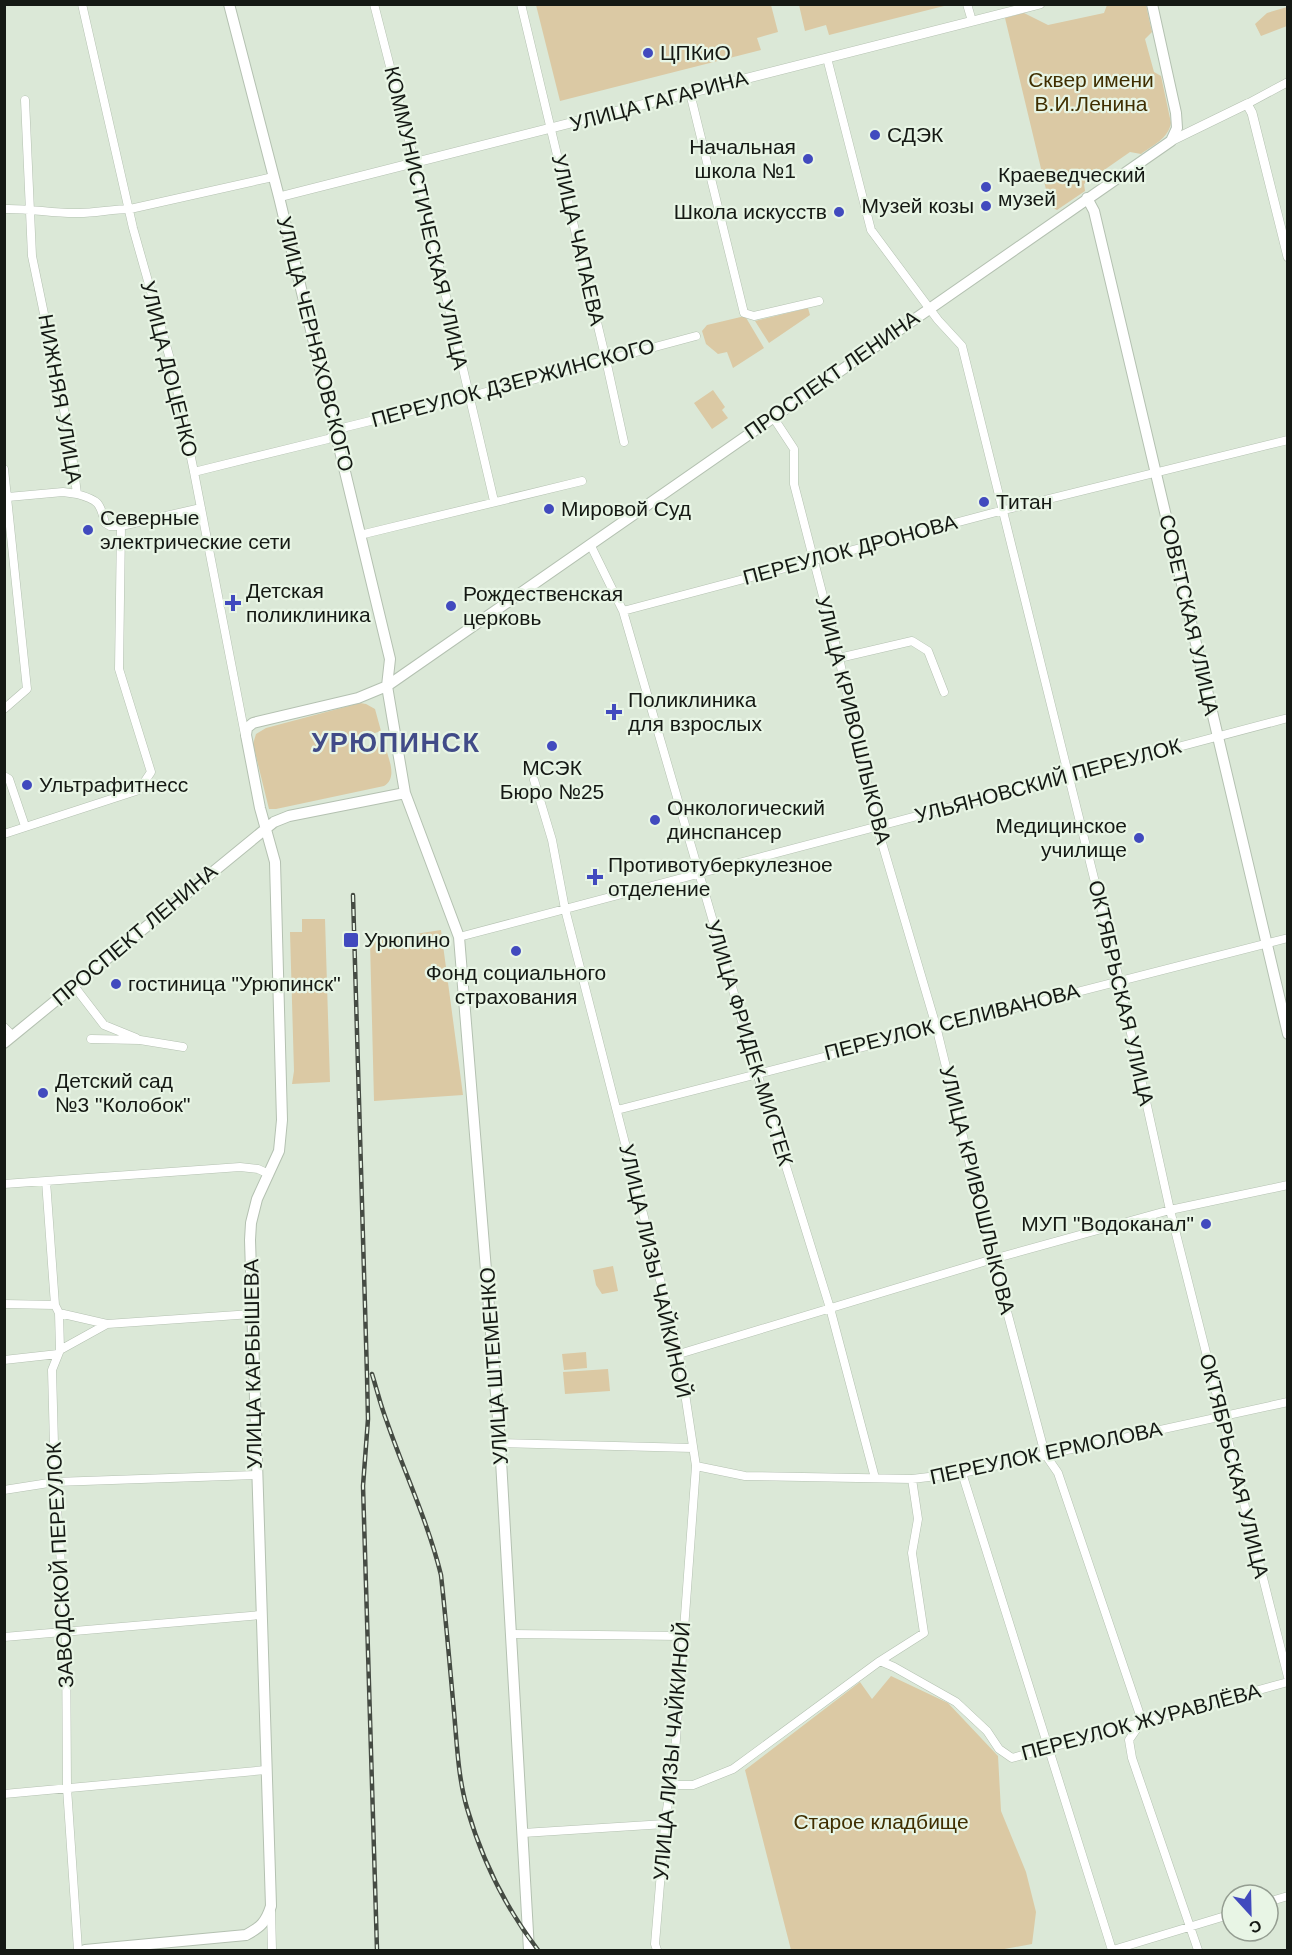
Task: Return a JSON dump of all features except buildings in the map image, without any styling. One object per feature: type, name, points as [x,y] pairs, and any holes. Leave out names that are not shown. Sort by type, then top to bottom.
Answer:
[{"type":"main road","name":"УЛИЦА ЧЕРНЯХОВСКОГО","points":[[229,4],[279,197],[390,659],[387,686],[405,793]]},
{"type":"main road","points":[[1152,4],[1176,112],[1177,128],[1171,141]]},
{"type":"main road","name":"ПРОСПЕКТ ЛЕНИНА","points":[[246,735],[247,728],[253,723],[358,698],[387,686],[1171,141]]},
{"type":"main road","name":"СОВЕТСКАЯ УЛИЦА","points":[[1087,198],[1094,211],[1287,1034]]},
{"type":"main road","name":"УЛИЦА КАРБЫШЕВА","points":[[246,735],[260,808],[274,862],[282,1120],[279,1151],[258,1199],[251,1223],[256,1475],[271,1906]]},
{"type":"main road","name":"ПРОСПЕКТ ЛЕНИНА","points":[[9,1040],[279,819],[405,793]]},
{"type":"main road","name":"УЛИЦА ШТЕМЕНКО","points":[[405,793],[459,937],[500,1443],[529,1950]]},
{"type":"main road","points":[[85,1950],[246,1935],[261,1927],[266,1921],[271,1906]]},
{"type":"street","name":"УЛИЦА ДОЦЕНКО","points":[[82,4],[133,228],[172,366],[246,735]]},
{"type":"street","name":"КОММУНИСТИЧЕСКАЯ УЛИЦА","points":[[374,4],[415,164],[494,501]]},
{"type":"street","name":"УЛИЦА ЧАПАЕВА","points":[[521,4],[624,442]]},
{"type":"street","points":[[967,4],[972,21]]},
{"type":"street","name":"УЛИЦА ГАГАРИНА","points":[[279,197],[1040,4]]},
{"type":"street","name":"ОКТЯБРЬСКАЯ УЛИЦА","points":[[827,58],[871,230],[962,346],[1119,979],[1170,1210],[1287,1677]]},
{"type":"street","name":"ПРОСПЕКТ ЛЕНИНА","points":[[1171,141],[1287,82]]},
{"type":"street","points":[[690,93],[744,313],[754,316],[819,300]]},
{"type":"street","name":"НИЖНЯЯ УЛИЦА","points":[[25,100],[32,256],[68,429],[77,494],[97,501],[101,506],[105,523],[110,526],[121,526]]},
{"type":"street","points":[[1247,104],[1252,113],[1287,256]]},
{"type":"street","points":[[4,209],[30,208],[78,213],[130,210],[273,177]]},
{"type":"street","name":"ПЕРЕУЛОК ДЗЕРЖИНСКОГО","points":[[194,472],[328,439],[346,427],[696,336]]},
{"type":"street","name":"УЛИЦА КРИВОШЛЫКОВА","points":[[773,417],[794,449],[794,484],[839,658],[877,826],[936,1026],[993,1259],[1045,1454],[1058,1473],[1142,1721]]},
{"type":"street","name":"ПЕРЕУЛОК ДРОНОВА","points":[[623,611],[1004,510],[1287,440]]},
{"type":"street","points":[[4,469],[27,689],[4,709]]},
{"type":"street","points":[[360,536],[582,481]]},
{"type":"street","points":[[8,497],[63,492],[77,494]]},
{"type":"street","points":[[4,506],[8,497]]},
{"type":"street","points":[[4,834],[139,790],[150,772],[119,669],[121,526],[201,508]]},
{"type":"street","name":"УЛИЦА ФРИДЕК-МИСТЕК","points":[[590,544],[623,611],[757,1072],[830,1308],[875,1478]]},
{"type":"street","points":[[839,658],[912,641],[928,651],[944,692]]},
{"type":"street","name":"УЛЬЯНОВСКИЙ ПЕРЕУЛОК","points":[[459,937],[1287,718]]},
{"type":"street","points":[[4,776],[9,779],[25,826]]},
{"type":"street","name":"УЛИЦА ЛИЗЫ ЧАЙКИНОЙ","points":[[534,780],[552,840],[565,909],[679,1354],[696,1466],[675,1752],[669,1785],[655,1944],[657,1950]]},
{"type":"street","name":"ПЕРЕУЛОК СЕЛИВАНОВА","points":[[617,1110],[1119,979],[1287,938]]},
{"type":"street","points":[[74,986],[104,1025],[140,1040]]},
{"type":"street","points":[[4,1028],[9,1040]]},
{"type":"street","points":[[91,1039],[140,1040],[183,1047]]},
{"type":"street","points":[[4,1184],[240,1167],[258,1169],[269,1174]]},
{"type":"street","name":"ЗАВОДСКОЙ ПЕРЕУЛОК","points":[[46,1181],[55,1305],[59,1313],[59,1352],[52,1370],[55,1482],[66,1632],[67,1788],[78,1950]]},
{"type":"street","points":[[679,1354],[993,1259],[1170,1210],[1287,1185]]},
{"type":"street","points":[[4,1304],[55,1305]]},
{"type":"street","points":[[59,1313],[107,1324],[252,1314]]},
{"type":"street","points":[[4,1360],[59,1352],[107,1324]]},
{"type":"street","name":"ПЕРЕУЛОК ЕРМОЛОВА","points":[[696,1466],[745,1476],[912,1479],[962,1473],[1287,1402]]},
{"type":"street","points":[[500,1443],[693,1448]]},
{"type":"street","points":[[962,1473],[1112,1950],[1220,1918]]},
{"type":"street","points":[[4,1490],[55,1482],[256,1475]]},
{"type":"street","points":[[669,1785],[693,1785],[733,1769],[880,1661],[924,1633],[912,1553],[918,1519],[912,1479]]},
{"type":"street","points":[[4,1637],[261,1615]]},
{"type":"street","points":[[512,1634],[682,1636]]},
{"type":"street","name":"ПЕРЕУЛОК ЖУРАВЛЁВА","points":[[880,1661],[956,1702],[987,1731],[999,1749],[1012,1758],[1287,1682]]},
{"type":"street","points":[[1142,1721],[1129,1740],[1132,1758],[1198,1950]]},
{"type":"street","points":[[4,1794],[266,1770]]},
{"type":"street","points":[[523,1833],[665,1824]]},
{"type":"street","points":[[271,1906],[272,1950]]},
{"type":"green space","points":[[948,4],[829,35],[826,25],[805,31],[799,5]]},
{"type":"green space","name":"ЦПКиО","points":[[536,5],[771,5],[778,32],[757,38],[761,50],[560,101]]},
{"type":"green space","name":"Сквер имени В.И.Ленина","points":[[1107,5],[1146,5],[1152,32],[1145,39],[1154,72],[1161,76],[1171,123],[1167,133],[1159,141],[1141,154],[1130,152],[1084,184],[1085,191],[1057,210],[1049,202],[1005,18],[1024,13],[1048,25],[1104,13]]},
{"type":"green space","points":[[1287,7],[1287,26],[1261,36],[1255,24],[1267,13]]},
{"type":"green space","points":[[808,308],[810,315],[769,343],[755,321]]},
{"type":"green space","points":[[745,316],[764,348],[733,368],[727,352],[718,354],[706,344],[702,331],[707,325]]},
{"type":"green space","points":[[713,390],[725,407],[722,410],[728,418],[712,429],[694,403]]},
{"type":"green space","points":[[360,703],[375,709],[381,731],[360,738],[363,747],[384,742],[391,766],[391,777],[388,782],[384,786],[269,809],[253,744],[256,734],[266,728]]},
{"type":"green space","points":[[302,919],[325,919],[330,1082],[292,1084],[294,1071],[290,932],[302,932]]},
{"type":"green space","points":[[441,930],[463,1095],[374,1101],[370,941]]},
{"type":"green space","points":[[613,1266],[618,1291],[602,1294],[596,1285],[593,1270]]},
{"type":"green space","points":[[586,1352],[587,1368],[564,1370],[562,1354]]},
{"type":"green space","points":[[608,1369],[610,1391],[565,1394],[563,1372]]},
{"type":"green space","name":"Старое кладбище","points":[[891,1676],[948,1703],[998,1756],[1001,1811],[1026,1872],[1036,1912],[1032,1944],[999,1950],[791,1950],[745,1770],[860,1682],[872,1699]]},
{"type":"railway","points":[[353,895],[368,1419],[363,1486],[377,1950]]},
{"type":"railway","points":[[372,1374],[385,1416],[430,1536],[441,1575],[458,1760],[467,1808],[487,1864],[515,1917],[538,1950]]},
{"type":"place","name":"ЦПКиО","points":[[648,53]]},
{"type":"place","name":"СДЭК","points":[[875,135]]},
{"type":"place","name":"Начальная школа №1","points":[[808,159]]},
{"type":"place","name":"Краеведческий музей","points":[[986,187]]},
{"type":"place","name":"Музей козы","points":[[986,206]]},
{"type":"place","name":"Школа искусств","points":[[839,212]]},
{"type":"place","name":"Титан","points":[[984,502]]},
{"type":"place","name":"Мировой Суд","points":[[549,509]]},
{"type":"place","name":"Северные электрические сети","points":[[88,530]]},
{"type":"place","name":"Детская поликлиника","points":[[233,603]]},
{"type":"place","name":"Рождественская церковь","points":[[451,606]]},
{"type":"place","name":"Поликлиника для взрослых","points":[[614,712]]},
{"type":"place","name":"МСЭК Бюро №25","points":[[552,746]]},
{"type":"place","name":"Ультрафитнесс","points":[[27,785]]},
{"type":"place","name":"Онкологический динспансер","points":[[655,820]]},
{"type":"place","name":"Медицинское училище","points":[[1139,838]]},
{"type":"place","name":"Противотуберкулезное отделение","points":[[595,877]]},
{"type":"place","name":"Урюпино","points":[[351,940]]},
{"type":"place","name":"Фонд социального страхования","points":[[516,951]]},
{"type":"place","name":"гостиница \"Урюпинск\"","points":[[116,984]]},
{"type":"place","name":"Детский сад №3 \"Колобок\"","points":[[43,1093]]},
{"type":"place","name":"МУП \"Водоканал\"","points":[[1206,1224]]},
{"type":"district","name":"УРЮПИНСК","points":[[396,743]]}]
